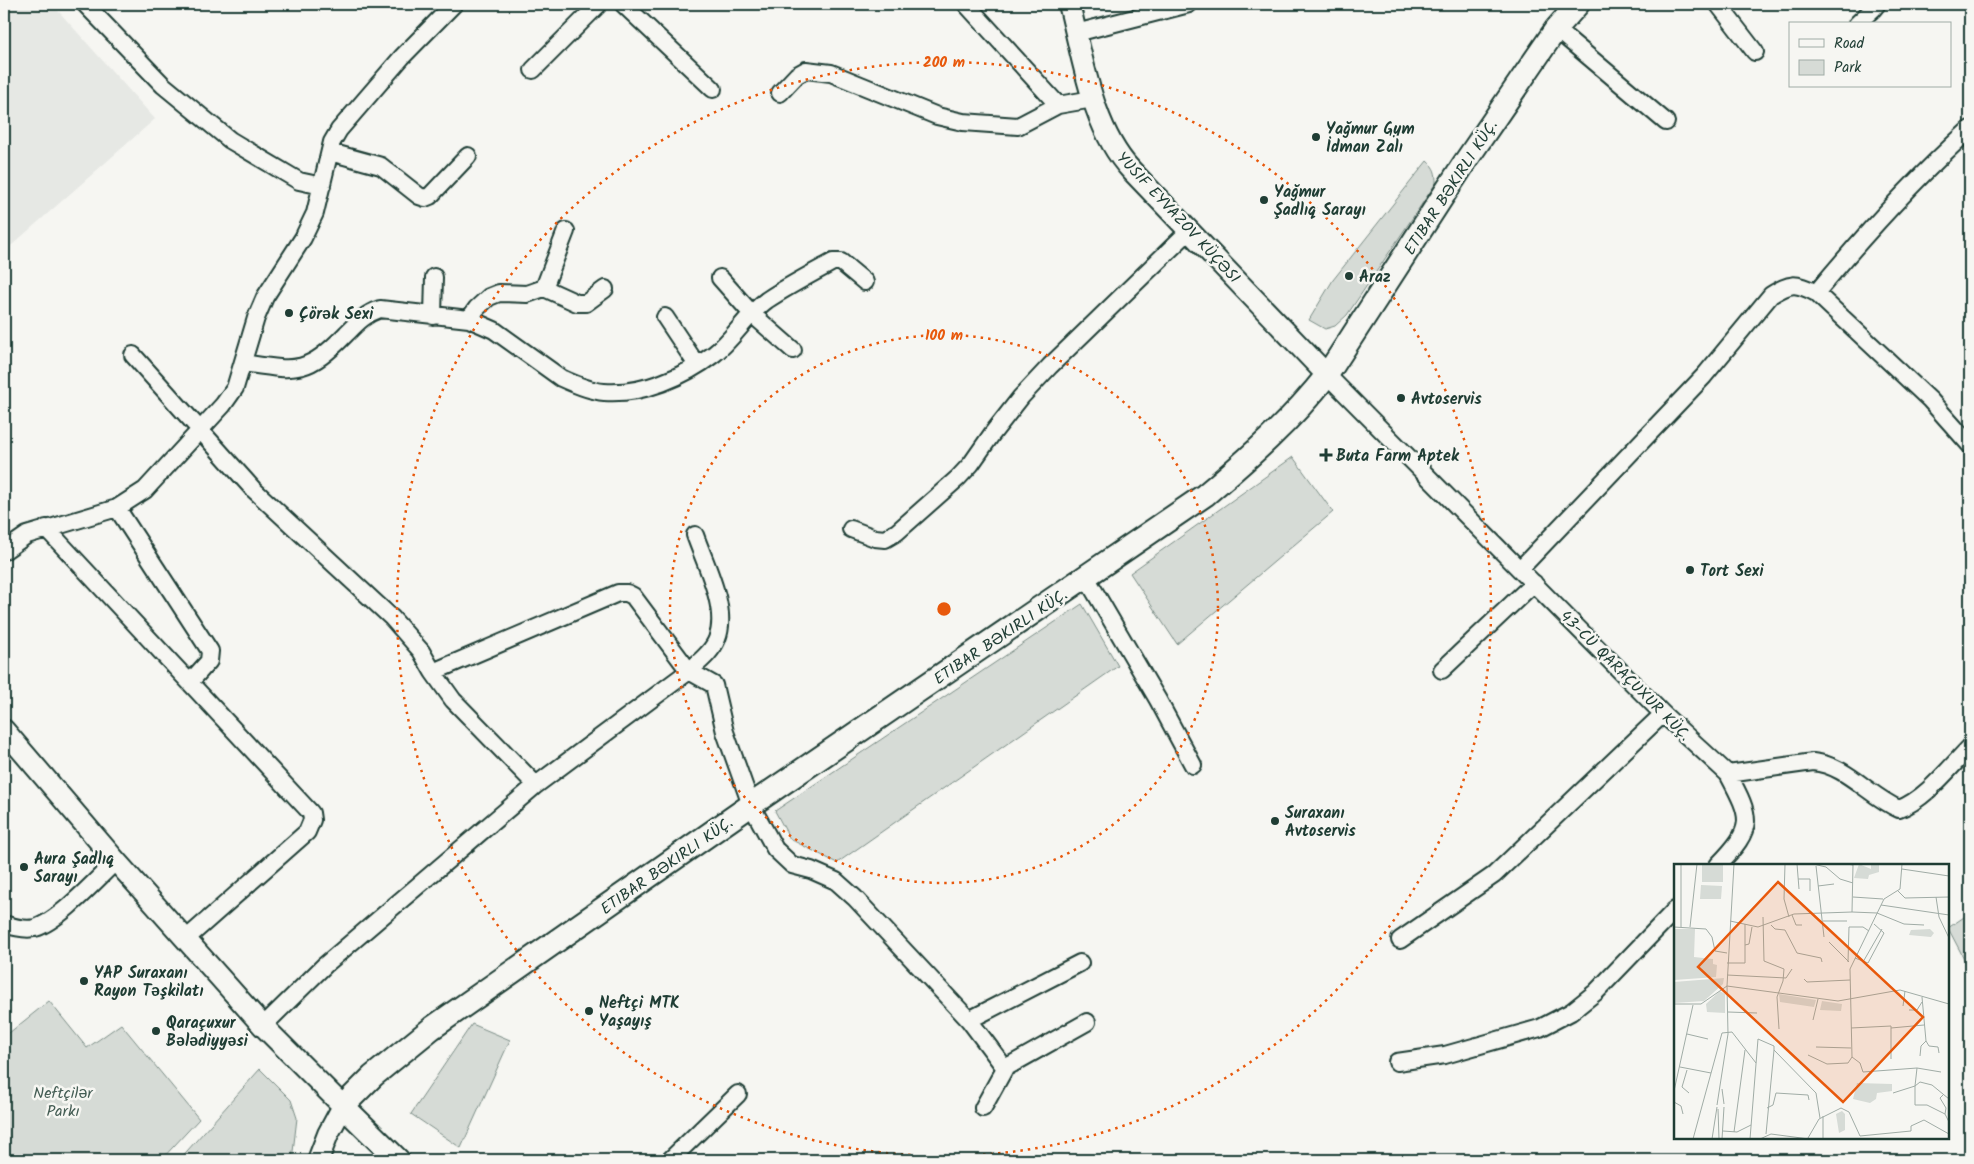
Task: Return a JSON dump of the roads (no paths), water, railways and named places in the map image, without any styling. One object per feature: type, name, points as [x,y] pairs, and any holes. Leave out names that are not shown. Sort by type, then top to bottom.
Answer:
[{"type":"main road","name":"ETIBAR BƏKIRLI KÜÇ.","points":[[343,1106],[373,1076],[432,1028],[751,805],[1205,495],[1248,459],[1290,419],[1326,375],[1454,178],[1556,30],[1578,4]]},
{"type":"main road","points":[[343,1106],[398,1160]]},
{"type":"street","points":[[84,4],[163,85],[230,140],[299,181],[322,186]]},
{"type":"street","points":[[4,551],[27,535],[117,508],[145,490],[223,405],[235,388],[256,318],[265,297],[303,238],[315,213],[332,142],[339,130],[402,57],[454,4]]},
{"type":"street","points":[[533,70],[599,4]]},
{"type":"street","points":[[623,4],[713,89]]},
{"type":"street","points":[[966,4],[1058,105]]},
{"type":"street","name":"YUSIF EYVAZOV KÜÇƏSI","points":[[1069,4],[1094,100],[1109,137],[1127,165],[1326,375]]},
{"type":"street","points":[[1076,33],[1169,6],[1189,4]]},
{"type":"street","points":[[1718,4],[1755,52]]},
{"type":"street","points":[[1859,22],[1877,4]]},
{"type":"street","points":[[1556,30],[1666,122]]},
{"type":"street","points":[[780,93],[797,75],[806,70],[831,73],[937,116],[963,122],[1018,126],[1058,105],[1094,100]]},
{"type":"street","points":[[1816,293],[1856,245],[1903,194],[1970,129]]},
{"type":"street","points":[[330,152],[381,166],[424,198],[430,196],[468,156]]},
{"type":"street","points":[[851,529],[876,538],[885,539],[897,532],[945,490],[971,464],[1021,398],[1050,366],[1190,230]]},
{"type":"street","points":[[544,288],[566,231]]},
{"type":"street","points":[[243,363],[285,370],[304,367],[317,361],[335,346],[363,317],[370,312],[380,309],[470,319],[494,330],[561,378],[573,384],[604,392],[629,391],[675,378],[698,365],[715,354],[767,300],[833,262],[841,262],[865,282]]},
{"type":"street","points":[[432,316],[434,277]]},
{"type":"street","points":[[720,278],[752,314],[793,350]]},
{"type":"street","points":[[1520,569],[1704,376],[1771,296],[1785,286],[1800,284],[1816,293],[1924,394],[1970,444]]},
{"type":"street","points":[[470,319],[477,308],[489,297],[499,293],[527,294],[544,288],[577,303],[586,303],[605,289]]},
{"type":"street","points":[[665,317],[698,365]]},
{"type":"street","points":[[133,355],[253,489],[392,618],[421,651],[453,700],[536,785]]},
{"type":"street","name":"43-CÜ QARAÇUXUR KÜÇ.","points":[[1326,375],[1663,714],[1728,774],[1744,803],[1747,821],[1738,845],[1719,864]]},
{"type":"street","points":[[117,508],[210,651],[209,661],[190,681]]},
{"type":"street","points":[[46,528],[311,813],[312,820],[307,832],[186,939]]},
{"type":"street","points":[[263,1026],[325,965],[536,785],[689,671],[711,649],[717,639],[720,628],[720,614],[716,596],[695,535]]},
{"type":"street","points":[[1086,577],[1158,700],[1193,765]]},
{"type":"street","points":[[1442,670],[1534,583]]},
{"type":"street","points":[[433,672],[618,593],[627,593],[633,596],[689,671],[714,685],[726,732],[751,805],[775,849],[792,865],[811,870],[836,881],[855,898],[969,1020],[1004,1068]]},
{"type":"street","points":[[1400,940],[1494,876],[1663,714]]},
{"type":"street","points":[[4,730],[116,861],[263,1026],[343,1106]]},
{"type":"street","points":[[1728,774],[1813,762],[1826,763],[1842,772],[1885,803],[1899,809],[1909,805],[1934,784],[1970,747]]},
{"type":"street","points":[[4,924],[14,927],[34,928],[55,918],[116,861]]},
{"type":"street","points":[[1397,1062],[1445,1055],[1521,1034],[1540,1028],[1571,1012],[1596,992],[1674,911]]},
{"type":"street","points":[[969,1020],[1080,962]]},
{"type":"street","points":[[983,1108],[1004,1068],[1087,1022]]},
{"type":"street","points":[[670,1160],[738,1094]]},
{"type":"street","name":"ETIBAR BƏKIRLI KÜÇ.","points":[[318,1160],[328,1134],[343,1106]]},
{"type":"place","name":"Yağmur Gym İdman Zalı","points":[[1316,137]]},
{"type":"place","name":"Yağmur Şadlıq Sarayı","points":[[1264,200]]},
{"type":"place","name":"Araz","points":[[1349,276]]},
{"type":"place","name":"Çörək Sexi","points":[[289,313]]},
{"type":"place","name":"Avtoservis","points":[[1401,398]]},
{"type":"place","name":"Buta Farm Aptek","points":[[1326,455]]},
{"type":"place","name":"Tort Sexi","points":[[1690,570]]},
{"type":"place","name":"Suraxanı Avtoservis","points":[[1275,821]]},
{"type":"place","name":"Aura Şadlıq Sarayı","points":[[24,867]]},
{"type":"place","name":"YAP Suraxanı Rayon Təşkilatı","points":[[84,981]]},
{"type":"place","name":"Neftçi MTK Yaşayış","points":[[589,1011]]},
{"type":"place","name":"Qaraçuxur Bələdiyyəsi","points":[[156,1031]]},
{"type":"park label","name":"Neftçilər Parkı","points":[[63,1101]]}]
